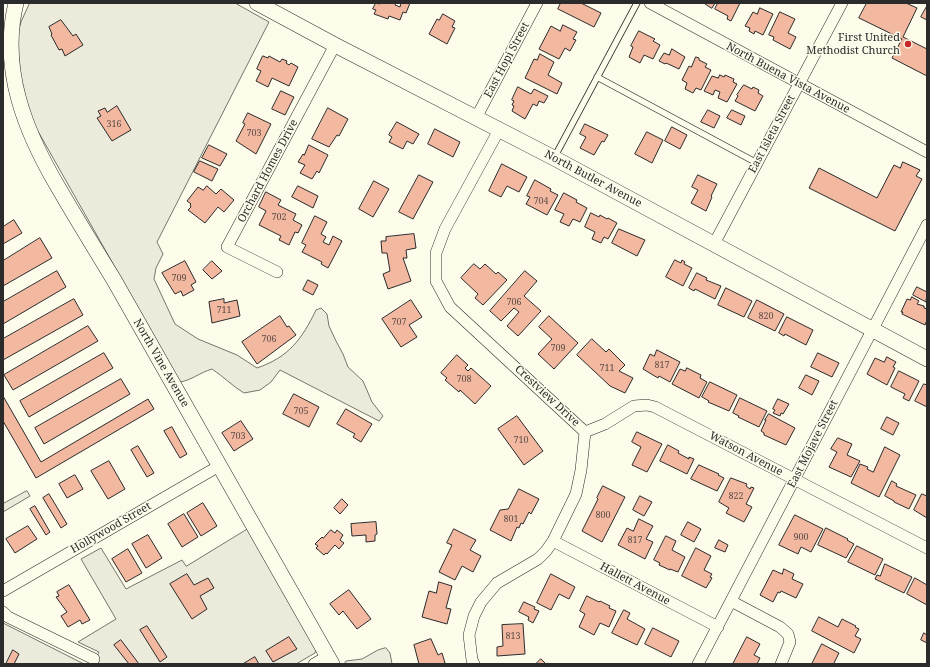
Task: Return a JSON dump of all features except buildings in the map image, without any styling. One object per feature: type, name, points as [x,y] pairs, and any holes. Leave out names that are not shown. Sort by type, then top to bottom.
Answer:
[{"type":"main road","name":"North Vine Avenue","points":[[16,3],[4,39],[4,62],[9,87],[26,131],[73,213],[114,280],[330,660]]},
{"type":"main road","name":"North Butler Avenue","points":[[257,3],[554,158],[927,359]]},
{"type":"street","name":"East Hopi Street","points":[[476,118],[537,3]]},
{"type":"street","name":"North Buena Vista Avenue","points":[[650,3],[927,152]]},
{"type":"street","name":"East Isleta Street","points":[[714,244],[842,3]]},
{"type":"street","name":"Orchard Homes Drive","points":[[277,272],[227,247],[335,45]]},
{"type":"street","name":"Crestview Drive","points":[[474,664],[472,660],[469,635],[474,616],[481,602],[497,583],[538,559],[553,541],[576,494],[581,470],[585,432],[450,307],[436,281],[436,254],[445,229],[499,130]]},
{"type":"street","name":"East Mojave Street","points":[[698,664],[927,225]]},
{"type":"street","name":"Watson Avenue","points":[[585,432],[604,424],[634,406],[647,405],[655,407],[927,548]]},
{"type":"street","name":"Hollywood Street","points":[[3,591],[219,466]]},
{"type":"street","name":"Hallett Avenue","points":[[553,541],[718,627]]},
{"type":"street","points":[[731,601],[780,627],[788,634],[790,642],[781,664]]},
{"type":"street","points":[[3,612],[8,617],[94,659]]},
{"type":"street","points":[[314,664],[330,660]]},
{"type":"lane","points":[[554,158],[637,3]]},
{"type":"lane","points":[[597,76],[757,162]]},
{"type":"shaded area","points":[[30,3],[235,3],[269,22],[157,242],[163,254],[156,268],[154,279],[175,324],[198,339],[237,355],[257,368],[278,358],[293,346],[300,338],[316,310],[321,308],[327,314],[329,326],[348,367],[363,381],[372,402],[383,416],[379,421],[280,370],[271,382],[260,390],[244,393],[212,369],[180,382],[35,126],[21,89],[17,37],[21,22]]},
{"type":"shaded area","points":[[27,491],[30,496],[3,512],[3,504]]},
{"type":"shaded area","points":[[248,529],[316,649],[315,653],[296,664],[93,664],[99,652],[78,642],[116,619],[81,559],[101,548],[126,589],[182,560],[186,566]]},
{"type":"shaded area","points":[[3,623],[84,664],[3,664]]},
{"type":"shaded area","points":[[386,648],[390,653],[392,664],[344,664],[346,661],[362,659],[378,650]]},
{"type":"place","name":"First United Methodist Church","points":[[908,44]]}]
